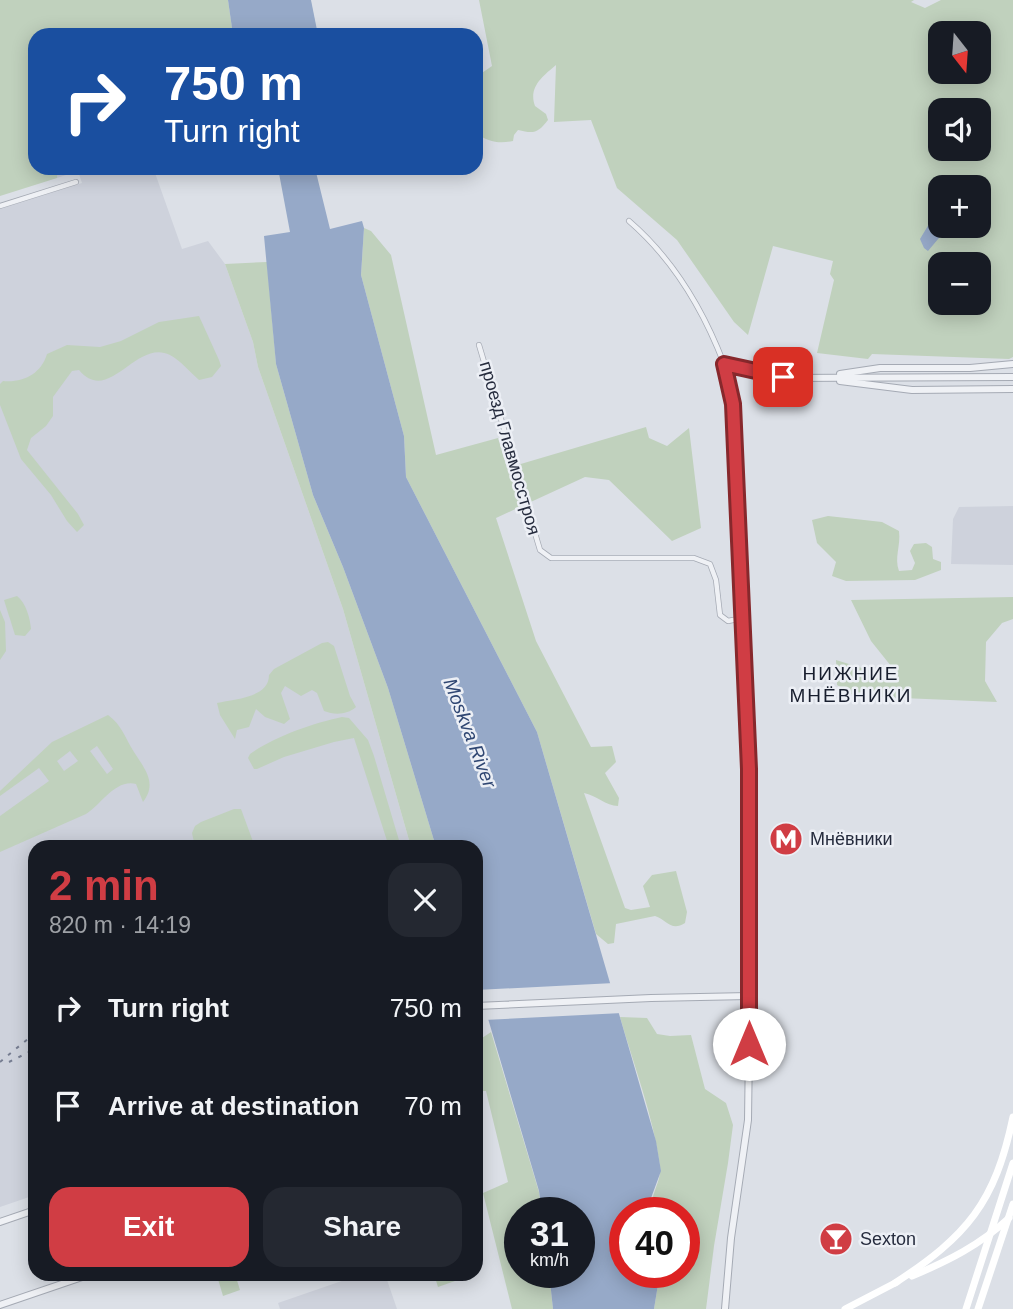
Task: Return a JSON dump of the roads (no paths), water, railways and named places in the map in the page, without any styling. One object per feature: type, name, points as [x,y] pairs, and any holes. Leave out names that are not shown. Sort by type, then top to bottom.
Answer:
[{"type":"main road","points":[[895,1283],[944,1250],[967,1226],[979,1209],[1000,1165],[1013,1117]]},
{"type":"main road","points":[[966,1309],[1013,1163]]},
{"type":"main road","points":[[978,1309],[1013,1204]]},
{"type":"main road","points":[[845,1309],[968,1250],[989,1236],[1013,1212]]},
{"type":"street","points":[[0,206],[76,182]]},
{"type":"street","points":[[629,220],[652,241],[699,307],[724,364],[733,404],[750,804],[748,1121],[734,1212],[724,1309]]},
{"type":"street","name":"проезд Главмосстроя","points":[[479,345],[540,550],[551,558],[694,558],[710,565],[716,580],[719,615],[729,621],[744,618]]},
{"type":"street","points":[[724,364],[783,377],[1013,377]]},
{"type":"street","points":[[817,377],[880,368],[970,368],[1013,364]]},
{"type":"street","points":[[817,377],[912,390],[1013,389]]},
{"type":"street","points":[[483,1006],[749,996]]},
{"type":"street","points":[[0,1222],[28,1212]]},
{"type":"street","points":[[0,1305],[70,1281]]},
{"type":"water","points":[[228,0],[311,0],[317,28],[232,28]]},
{"type":"water","name":"Moskva River","points":[[279,175],[317,175],[330,229],[362,221],[364,228],[361,275],[404,436],[406,477],[537,732],[656,1141],[661,1171],[651,1197],[609,1197],[609,1288],[657,1288],[654,1309],[553,1309],[551,1288],[595,1288],[595,1197],[540,1197],[483,1002],[483,840],[434,840],[388,688],[313,495],[276,364],[264,236],[290,232]]},
{"type":"water","points":[[928,226],[928,238],[939,238],[928,251],[920,239]]},
{"type":"railway","points":[[0,1062],[28,1039]]},
{"type":"railway","points":[[9,1062],[28,1052]]},
{"type":"place","name":"Мнёвники","points":[[786,839]]},
{"type":"place","name":"Sexton","points":[[836,1239]]},
{"type":"district","name":"НИЖНИЕ МНЁВНИКИ","points":[[851,684]]}]
